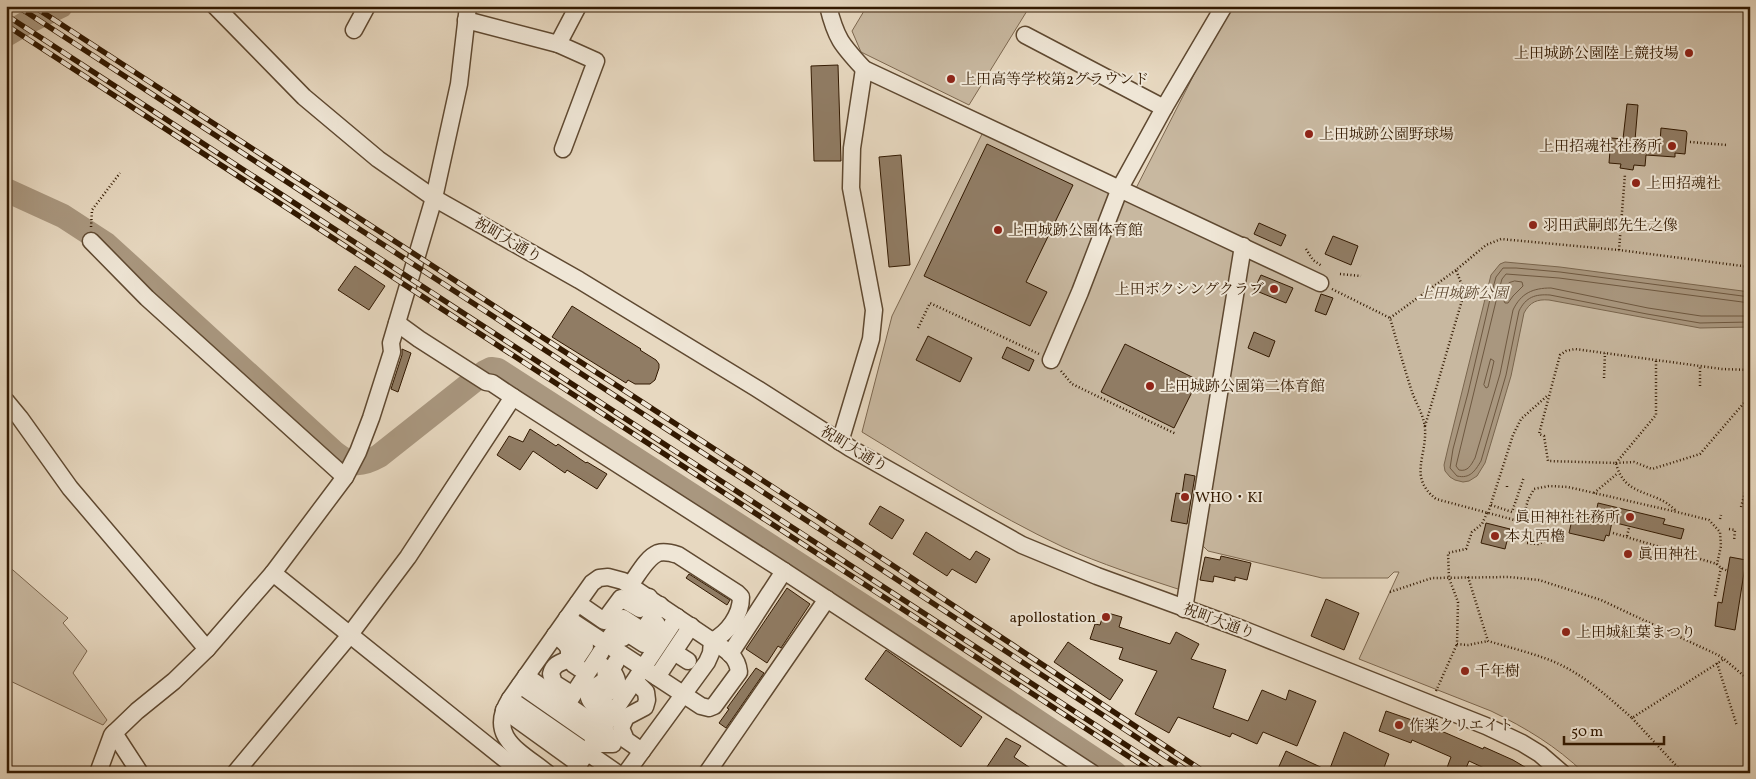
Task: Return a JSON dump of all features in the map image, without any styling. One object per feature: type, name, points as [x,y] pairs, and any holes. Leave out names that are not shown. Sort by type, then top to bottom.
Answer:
[{"type":"street","name":"祝町大通り","points":[[215,6],[304,97],[371,154],[434,198],[587,285],[756,388],[840,442],[1022,545],[1089,573],[1242,629],[1430,704],[1522,743],[1540,754],[1556,771]]},
{"type":"street","points":[[354,30],[367,6]]},
{"type":"street","points":[[558,44],[578,6]]},
{"type":"street","points":[[828,6],[835,33],[842,46],[864,69],[1320,283]]},
{"type":"street","points":[[1051,360],[1080,292],[1120,188],[1224,6]]},
{"type":"street","points":[[98,773],[112,735],[137,711],[174,681],[207,649],[273,573],[347,474],[358,452],[392,352],[392,343],[397,323],[434,198],[459,84],[467,13],[558,44],[596,61],[563,149]]},
{"type":"street","points":[[1025,35],[1164,108]]},
{"type":"street","points":[[840,442],[871,339],[874,310],[851,188],[852,148],[864,69]]},
{"type":"street","points":[[91,241],[147,298],[347,474]]},
{"type":"street","points":[[1184,609],[1243,246]]},
{"type":"street","points":[[397,323],[418,339],[473,372],[486,382],[492,383],[513,396],[784,571],[1092,773]]},
{"type":"street","points":[[235,773],[350,635],[426,531],[513,396]]},
{"type":"street","points":[[6,402],[20,418],[70,488],[207,649]]},
{"type":"street","points":[[630,585],[650,559],[659,553],[668,553],[678,555],[737,592],[741,597],[740,612],[723,636],[712,641]]},
{"type":"street","points":[[730,654],[784,571]]},
{"type":"street","points":[[273,573],[518,772]]},
{"type":"street","points":[[561,627],[612,647],[645,675],[708,708],[714,706],[739,672],[736,658],[669,611],[630,585],[608,577],[599,578],[592,583],[523,680],[507,705],[501,722],[505,737],[512,745],[552,760],[593,745],[645,675],[674,652]]},
{"type":"street","points":[[578,603],[604,621],[622,598],[640,609],[669,611]]},
{"type":"street","points":[[707,773],[827,599]]},
{"type":"street","points":[[570,700],[591,667],[627,633],[644,644],[669,611]]},
{"type":"street","points":[[669,611],[674,652]]},
{"type":"street","points":[[642,751],[626,740],[621,728],[626,717],[645,707],[647,700],[645,675],[669,611]]},
{"type":"street","points":[[561,627],[584,646],[573,664],[604,668],[606,677],[602,684],[593,687],[588,696],[594,706],[593,745]]},
{"type":"street","points":[[561,627],[570,654],[567,660],[554,666],[551,674],[552,679],[570,700],[593,745]]},
{"type":"street","points":[[626,773],[706,662],[712,641]]},
{"type":"street","points":[[593,745],[603,703],[602,699],[606,692],[614,689],[616,686],[617,679],[612,669],[612,647]]},
{"type":"street","points":[[674,652],[688,661]]},
{"type":"street","points":[[523,680],[570,700]]},
{"type":"street","points":[[523,680],[593,745],[617,773]]},
{"type":"street","points":[[507,705],[593,745]]},
{"type":"street","points":[[507,705],[552,760]]},
{"type":"street","points":[[114,733],[140,773]]},
{"type":"path","points":[[1690,142],[1727,145]]},
{"type":"path","points":[[92,210],[120,173]]},
{"type":"path","points":[[1619,250],[1626,174]]},
{"type":"path","points":[[1390,318],[1456,270],[1486,245],[1501,239],[1619,250],[1750,268]]},
{"type":"path","points":[[1306,249],[1313,260],[1322,266]]},
{"type":"path","points":[[1456,270],[1463,288],[1463,297],[1425,427],[1420,473],[1423,486],[1428,493],[1436,499],[1522,522],[1528,500],[1534,490],[1549,486],[1568,487],[1677,512],[1709,520],[1720,532],[1721,546],[1717,564]]},
{"type":"path","points":[[1340,274],[1361,276]]},
{"type":"path","points":[[1341,294],[1390,318],[1412,392],[1425,427]]},
{"type":"path","points":[[918,328],[930,303],[1051,360],[1072,384],[1176,434]]},
{"type":"path","points":[[1750,370],[1722,369],[1575,349],[1566,351],[1560,356],[1539,434],[1544,436],[1548,461],[1634,462],[1652,469],[1700,454],[1750,396]]},
{"type":"path","points":[[1604,378],[1605,353]]},
{"type":"path","points":[[1616,463],[1656,415],[1656,360]]},
{"type":"path","points":[[1700,366],[1700,386]]},
{"type":"path","points":[[1430,704],[1457,644],[1458,602],[1449,578],[1448,554],[1466,549],[1472,532],[1482,524],[1491,505],[1513,435],[1522,420],[1548,395]]},
{"type":"path","points":[[1616,463],[1618,473],[1628,486],[1669,503],[1677,512]]},
{"type":"path","points":[[1594,493],[1618,473]]},
{"type":"path","points":[[1741,507],[1750,475]]},
{"type":"path","points":[[1491,505],[1512,512],[1524,478]]},
{"type":"path","points":[[1720,519],[1721,515]]},
{"type":"path","points":[[1626,536],[1628,528]]},
{"type":"path","points":[[1729,529],[1735,530],[1734,540]]},
{"type":"path","points":[[1613,532],[1717,564],[1728,571]]},
{"type":"path","points":[[1527,543],[1538,544],[1551,539]]},
{"type":"path","points":[[1715,596],[1721,568]]},
{"type":"path","points":[[1468,577],[1488,641]]},
{"type":"path","points":[[1390,592],[1427,579],[1509,577],[1539,580],[1592,597],[1724,658],[1750,681]]},
{"type":"path","points":[[1457,644],[1468,645],[1488,641],[1548,659],[1577,675],[1600,691],[1632,718],[1683,773]]},
{"type":"path","points":[[1632,718],[1724,658]]},
{"type":"path","points":[[1717,663],[1737,726]]},
{"type":"green space","name":"上田高等学校第2グラウンド","points":[[867,6],[1030,6],[969,105],[861,52],[852,31]]},
{"type":"green space","name":"上田城跡公園","points":[[1229,6],[1750,6],[1750,773],[1584,773],[1551,746],[1504,717],[1359,659],[1399,572],[1394,572],[1388,578],[1322,578],[1208,551],[1202,545],[1181,590],[1063,547],[1011,521],[862,432],[892,316],[985,128],[1131,198]]},
{"type":"green space","points":[[6,564],[68,618],[63,623],[87,651],[73,673],[107,720],[103,725],[6,679]]},
{"type":"water","points":[[1505,262],[1560,267],[1750,292],[1750,327],[1700,328],[1549,300],[1534,302],[1524,313],[1511,376],[1485,463],[1477,476],[1469,481],[1455,480],[1445,471],[1444,465],[1491,275],[1500,264]]},
{"type":"building","points":[[838,65],[841,161],[814,161],[811,66]]},
{"type":"building","points":[[1627,104],[1638,105],[1635,140],[1660,142],[1661,128],[1686,131],[1685,154],[1675,153],[1675,157],[1646,155],[1645,166],[1634,165],[1633,170],[1620,168],[1621,164],[1609,163],[1611,138],[1623,139]]},
{"type":"building","name":"上田城跡公園体育館","points":[[987,144],[1073,185],[1026,282],[1047,292],[1030,326],[924,276]]},
{"type":"building","points":[[901,155],[910,265],[889,267],[879,157]]},
{"type":"building","points":[[1259,223],[1286,235],[1281,246],[1254,234]]},
{"type":"building","points":[[1333,236],[1358,246],[1351,265],[1325,254]]},
{"type":"building","points":[[355,266],[385,286],[369,310],[338,290]]},
{"type":"building","name":"上田ボクシングクラブ","points":[[1261,275],[1293,288],[1286,303],[1254,290]]},
{"type":"building","points":[[1321,294],[1333,298],[1326,315],[1315,311]]},
{"type":"building","points":[[572,306],[656,360],[659,368],[655,380],[650,384],[635,384],[628,380],[626,383],[552,337]]},
{"type":"building","points":[[1254,332],[1275,341],[1269,357],[1248,348]]},
{"type":"building","points":[[928,336],[972,358],[960,382],[916,360]]},
{"type":"building","name":"上田城跡公園第二体育館","points":[[1125,344],[1198,380],[1174,428],[1101,392]]},
{"type":"building","points":[[1007,347],[1034,360],[1029,371],[1002,358]]},
{"type":"building","points":[[402,349],[411,353],[398,392],[391,389],[402,355]]},
{"type":"building","points":[[530,429],[556,446],[558,444],[586,463],[607,474],[597,489],[567,470],[565,473],[533,451],[520,470],[497,455],[509,436],[523,442]]},
{"type":"building","name":"WHO・KI","points":[[1185,474],[1195,476],[1187,524],[1171,521],[1176,493],[1182,494]]},
{"type":"building","points":[[1598,503],[1665,519],[1663,524],[1684,529],[1681,539],[1612,522],[1609,536],[1606,535],[1604,541],[1569,533],[1573,515],[1589,519],[1591,512],[1596,513]]},
{"type":"building","points":[[880,506],[904,520],[892,539],[869,524]]},
{"type":"building","name":"本丸西櫓","points":[[1486,523],[1510,529],[1505,549],[1481,543]]},
{"type":"building","points":[[926,532],[970,560],[976,551],[990,559],[976,583],[952,569],[947,576],[913,554]]},
{"type":"building","points":[[1221,556],[1251,563],[1247,580],[1235,577],[1235,581],[1214,576],[1213,582],[1200,580],[1205,557],[1220,560]]},
{"type":"building","points":[[1730,557],[1746,560],[1735,630],[1715,626],[1718,602],[1722,603]]},
{"type":"building","points":[[689,574],[730,600],[727,605],[686,578]]},
{"type":"building","points":[[787,588],[810,604],[781,648],[778,646],[767,663],[746,649]]},
{"type":"building","points":[[1326,599],[1359,613],[1344,650],[1311,636]]},
{"type":"building","points":[[1104,612],[1122,617],[1119,627],[1170,644],[1176,632],[1199,644],[1191,659],[1226,670],[1213,708],[1248,721],[1262,690],[1286,700],[1289,690],[1316,701],[1297,746],[1263,732],[1257,744],[1232,733],[1230,737],[1178,717],[1169,733],[1135,714],[1157,671],[1119,659],[1123,648],[1090,639],[1095,624],[1100,625]]},
{"type":"building","points":[[1068,642],[1123,680],[1110,700],[1054,662]]},
{"type":"building","points":[[886,650],[982,717],[961,747],[865,679]]},
{"type":"building","points":[[756,668],[764,673],[726,728],[719,723],[729,709],[727,708]]},
{"type":"building","points":[[1386,711],[1432,727],[1483,749],[1484,747],[1513,760],[1535,773],[1495,773],[1469,761],[1464,773],[1445,773],[1451,757],[1412,740],[1411,743],[1379,731]]},
{"type":"building","points":[[1344,732],[1389,754],[1382,773],[1276,773],[1286,751],[1329,771]]},
{"type":"building","points":[[1006,738],[1021,746],[1014,757],[1038,773],[983,773]]},
{"type":"waterway","points":[[6,35],[61,6]]},
{"type":"waterway","points":[[6,190],[63,216],[106,244],[335,453],[347,460],[362,463],[379,456],[485,372],[491,369],[498,370],[888,622],[1115,773]]},
{"type":"railway","points":[[17,6],[1191,773]]},
{"type":"railway","points":[[33,6],[865,547],[1206,773]]},
{"type":"railway","points":[[6,15],[1169,773]]},
{"type":"railway","points":[[6,25],[1154,773]]},
{"type":"place","name":"上田城跡公園陸上競技場","points":[[1689,53]]},
{"type":"place","name":"上田高等学校第2グラウンド","points":[[951,79]]},
{"type":"place","name":"上田城跡公園野球場","points":[[1309,134]]},
{"type":"place","name":"上田招魂社 社務所","points":[[1672,146]]},
{"type":"place","name":"上田招魂社","points":[[1636,183]]},
{"type":"place","name":"羽田武嗣郎先生之像","points":[[1533,225]]},
{"type":"place","name":"上田城跡公園体育館","points":[[998,230]]},
{"type":"place","name":"上田ボクシングクラブ","points":[[1274,289]]},
{"type":"place","name":"上田城跡公園第二体育館","points":[[1150,386]]},
{"type":"place","name":"WHO・KI","points":[[1185,497]]},
{"type":"place","name":"眞田神社社務所","points":[[1630,517]]},
{"type":"place","name":"本丸西櫓","points":[[1495,536]]},
{"type":"place","name":"眞田神社","points":[[1628,554]]},
{"type":"place","name":"apollostation","points":[[1106,617]]},
{"type":"place","name":"上田城紅葉まつり","points":[[1566,632]]},
{"type":"place","name":"千年樹","points":[[1465,671]]},
{"type":"place","name":"作楽クリエイト","points":[[1399,725]]}]
